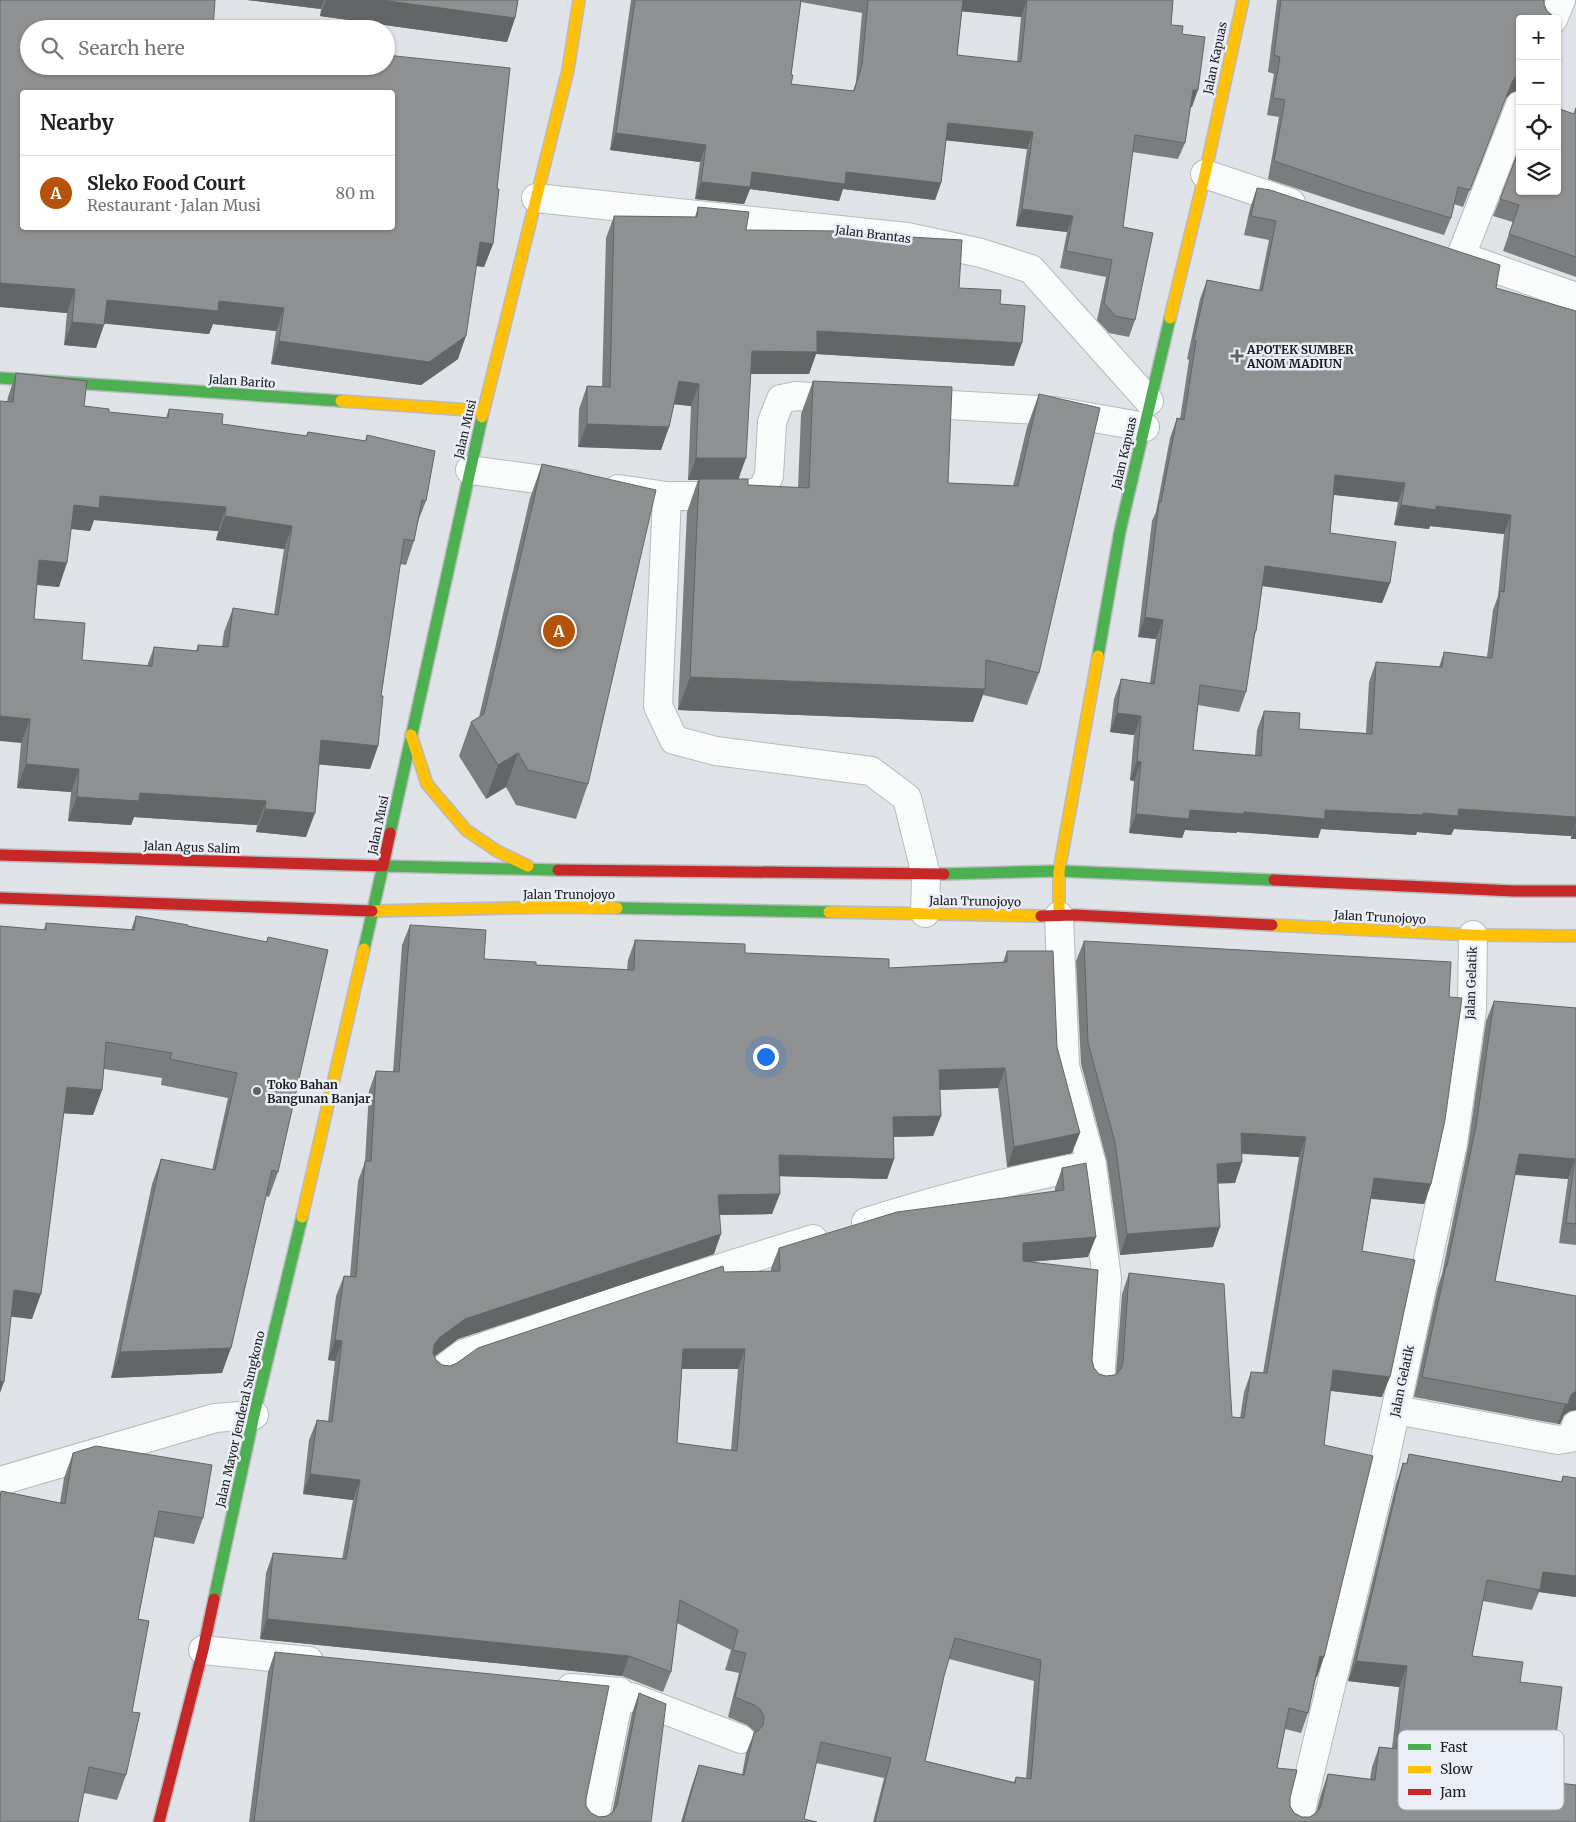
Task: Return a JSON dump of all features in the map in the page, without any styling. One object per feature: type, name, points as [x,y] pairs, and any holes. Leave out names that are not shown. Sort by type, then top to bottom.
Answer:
[{"type":"main road","name":"Jalan Musi","points":[[372,911],[483,411],[568,70],[579,0]]},
{"type":"main road","name":"Jalan Kapuas","points":[[1058,916],[1059,872],[1120,531],[1145,427],[1149,401],[1205,174],[1243,0]]},
{"type":"main road","name":"Jalan Barito","points":[[0,378],[483,411]]},
{"type":"main road","points":[[412,735],[427,784],[466,830],[497,851],[536,870]]},
{"type":"main road","name":"Jalan Agus Salim","points":[[0,855],[382,866]]},
{"type":"main road","name":"Jalan Trunojoyo","points":[[382,866],[926,875],[1059,872],[1514,891],[1576,891]]},
{"type":"main road","name":"Jalan Trunojoyo","points":[[0,898],[372,911],[558,907],[1075,915],[1473,935],[1576,936]]},
{"type":"main road","name":"Jalan Mayor Jenderal Sungkono","points":[[159,1822],[203,1650],[254,1415],[348,1023],[372,911]]},
{"type":"street","points":[[1555,15],[1562,0]]},
{"type":"street","points":[[1516,113],[1450,253],[1576,297]]},
{"type":"street","points":[[1205,174],[1314,211]]},
{"type":"street","name":"Jalan Brantas","points":[[536,198],[907,237],[981,253],[1031,269],[1149,401]]},
{"type":"street","points":[[470,470],[667,496],[743,496],[762,490],[769,476],[772,422],[781,399],[796,396],[1055,412],[1145,427]]},
{"type":"street","points":[[667,496],[658,706],[674,740],[716,751],[872,771],[907,798],[926,875],[925,913]]},
{"type":"street","points":[[1058,916],[1065,1066],[1092,1165],[1107,1279],[1100,1381]]},
{"type":"street","name":"Jalan Gelatik","points":[[1298,1822],[1377,1496],[1452,1143],[1472,1010],[1473,935]]},
{"type":"street","points":[[441,1371],[463,1354],[625,1298],[933,1201],[1046,1173],[1092,1165]]},
{"type":"street","points":[[1396,1410],[1558,1440],[1570,1438],[1575,1432],[1576,1425]]},
{"type":"street","points":[[0,1481],[215,1418],[254,1415]]},
{"type":"street","points":[[203,1650],[337,1664]]},
{"type":"street","points":[[551,1686],[620,1692],[741,1738]]},
{"type":"street","points":[[594,1822],[620,1692]]},
{"type":"building","points":[[0,0],[215,0],[214,20],[20,20],[20,75],[395,75],[395,56],[510,68],[493,244],[480,242],[466,336],[429,362],[279,341],[284,308],[219,301],[218,311],[107,300],[104,325],[72,322],[75,289],[0,283]]},
{"type":"building","points":[[381,0],[518,0],[515,18]]},
{"type":"building","points":[[635,0],[801,0],[791,84],[854,91],[862,65],[868,0],[963,0],[957,55],[1021,62],[1027,0],[1173,0],[1171,25],[1183,26],[1182,34],[1205,37],[1198,90],[1193,90],[1185,143],[1135,135],[1123,227],[1153,233],[1135,320],[1115,316],[1104,303],[1112,260],[1066,251],[1073,216],[1022,209],[1033,132],[948,123],[941,183],[846,172],[845,184],[752,172],[750,187],[701,182],[706,145],[616,133]]},
{"type":"building","points":[[1281,0],[1544,0],[1547,11],[1552,15],[1516,15],[1516,76],[1512,82],[1470,190],[1458,187],[1451,218],[1362,191],[1274,161],[1285,100],[1273,98],[1280,57],[1274,55]]},
{"type":"building","points":[[1576,108],[1576,257],[1509,234],[1519,205],[1500,199],[1516,157],[1516,195],[1561,195],[1561,109],[1574,114]]},
{"type":"building","points":[[1257,188],[1270,190],[1500,265],[1496,288],[1576,311],[1576,817],[1459,809],[1458,816],[1325,810],[1325,819],[1244,812],[1244,814],[1190,810],[1189,819],[1136,814],[1141,762],[1137,761],[1141,716],[1117,713],[1121,679],[1154,684],[1163,620],[1145,617],[1159,502],[1161,502],[1177,418],[1184,420],[1196,341],[1194,340],[1207,280],[1262,291],[1276,221],[1251,216]],"holes":[[[1335,475],[1405,483],[1401,505],[1436,510],[1436,506],[1511,515],[1504,592],[1500,591],[1492,658],[1444,652],[1442,667],[1376,662],[1372,734],[1299,729],[1300,713],[1264,711],[1261,756],[1193,750],[1200,685],[1246,692],[1265,566],[1390,583],[1396,542],[1330,533]]]},
{"type":"building","points":[[698,207],[749,212],[746,230],[841,231],[841,233],[962,240],[959,288],[1001,290],[1000,304],[1025,306],[1022,343],[817,331],[817,352],[752,351],[746,458],[696,458],[699,384],[679,381],[669,427],[587,424],[587,386],[610,387],[614,216],[697,217]]},
{"type":"building","points":[[16,373],[87,381],[84,406],[109,409],[109,412],[168,418],[169,409],[223,414],[222,424],[307,436],[308,432],[366,441],[367,435],[435,451],[426,501],[422,500],[414,541],[404,539],[381,696],[383,696],[378,746],[321,740],[315,813],[265,809],[266,801],[140,793],[139,801],[77,797],[79,769],[26,764],[30,719],[0,716],[0,401],[13,402]],"holes":[[[100,496],[226,507],[225,516],[292,526],[278,615],[233,608],[228,647],[198,645],[198,651],[154,647],[152,666],[82,660],[85,623],[34,619],[39,560],[67,563],[74,505],[99,508]]]},
{"type":"building","points":[[813,381],[952,387],[948,483],[1018,486],[1039,394],[1100,408],[1039,673],[986,660],[985,689],[690,677],[699,479],[748,479],[748,485],[809,488]]},
{"type":"building","points":[[542,464],[656,490],[588,784],[528,770],[518,753],[498,765],[471,722],[484,714]]},
{"type":"building","points":[[136,916],[267,942],[268,937],[328,950],[278,1172],[272,1170],[231,1348],[120,1352],[161,1159],[215,1170],[237,1073],[170,1059],[172,1053],[106,1042],[102,1090],[67,1087],[41,1294],[14,1290],[4,1382],[0,1381],[0,926],[46,930],[46,923],[134,930]]},
{"type":"building","points":[[410,925],[486,930],[484,959],[536,962],[536,965],[634,970],[635,940],[745,944],[745,953],[889,959],[889,968],[1007,962],[1007,951],[1053,951],[1057,1047],[1080,1133],[1014,1147],[1005,1068],[939,1070],[941,1116],[893,1117],[894,1159],[779,1155],[780,1194],[718,1195],[721,1234],[465,1319],[439,1338],[434,1345],[433,1353],[436,1360],[442,1365],[450,1366],[478,1348],[723,1266],[724,1272],[780,1271],[779,1248],[897,1212],[1064,1190],[1062,1168],[1086,1163],[1096,1237],[1023,1243],[1023,1261],[1098,1270],[1092,1360],[1094,1368],[1099,1374],[1106,1376],[1115,1375],[1121,1369],[1123,1362],[1129,1273],[1224,1284],[1232,1417],[1244,1418],[1251,1372],[1267,1373],[1306,1137],[1241,1133],[1242,1162],[1217,1164],[1220,1227],[1127,1234],[1115,1142],[1088,1043],[1084,941],[1451,962],[1449,997],[1462,998],[1445,1120],[1431,1184],[1374,1178],[1362,1251],[1415,1260],[1390,1377],[1333,1370],[1324,1445],[1373,1456],[1324,1657],[1320,1656],[1308,1713],[1289,1708],[1277,1768],[1297,1770],[1290,1798],[1290,1806],[1294,1813],[1302,1817],[1310,1817],[1321,1806],[1328,1774],[1375,1780],[1379,1747],[1396,1749],[1398,1734],[1398,1810],[1564,1810],[1564,1784],[1576,1785],[1576,1822],[875,1822],[891,1758],[821,1742],[804,1819],[817,1822],[683,1822],[699,1765],[744,1775],[754,1733],[763,1725],[764,1717],[761,1710],[754,1705],[735,1697],[746,1653],[733,1650],[738,1630],[680,1600],[671,1672],[629,1656],[267,1619],[273,1553],[346,1559],[360,1480],[310,1474],[317,1420],[332,1422],[342,1341],[335,1340],[344,1276],[356,1277],[365,1161],[371,1161],[376,1071],[399,1072]],"holes":[[[683,1349],[745,1349],[737,1451],[677,1443]],[[955,1638],[1041,1660],[1031,1779],[1016,1777],[1015,1783],[925,1761],[944,1676]]]},
{"type":"building","points":[[1494,1001],[1576,1008],[1576,1224],[1566,1223],[1575,1159],[1519,1154],[1495,1281],[1576,1296],[1576,1391],[1571,1395],[1568,1404],[1422,1377],[1476,1126]]},
{"type":"building","points":[[96,1446],[212,1465],[203,1518],[159,1511],[138,1619],[149,1621],[132,1712],[140,1713],[126,1775],[89,1767],[78,1822],[0,1822],[1,1491],[65,1504],[73,1453]]},
{"type":"building","points":[[1409,1454],[1562,1482],[1563,1476],[1576,1478],[1576,1576],[1543,1572],[1540,1590],[1487,1580],[1472,1656],[1523,1662],[1520,1682],[1562,1687],[1557,1730],[1399,1730],[1407,1666],[1356,1661],[1403,1463],[1407,1464]]},
{"type":"building","points":[[275,1652],[609,1686],[586,1799],[586,1806],[591,1813],[599,1817],[607,1816],[613,1812],[617,1805],[639,1693],[666,1704],[651,1822],[254,1822]]},
{"type":"traffic: fast","points":[[1098,656],[1120,531],[1170,318]]},
{"type":"traffic: fast","points":[[0,378],[341,401]]},
{"type":"traffic: fast","points":[[390,833],[482,417]]},
{"type":"traffic: fast","points":[[364,949],[383,866],[558,870]]},
{"type":"traffic: fast","points":[[944,874],[1059,871],[1274,880]]},
{"type":"traffic: fast","points":[[617,908],[829,912]]},
{"type":"traffic: fast","points":[[214,1599],[254,1415],[302,1217]]},
{"type":"traffic: slow","points":[[482,417],[568,70],[579,0]]},
{"type":"traffic: slow","points":[[1170,318],[1205,174],[1243,0]]},
{"type":"traffic: slow","points":[[341,401],[483,411]]},
{"type":"traffic: slow","points":[[1059,916],[1059,871],[1098,656]]},
{"type":"traffic: slow","points":[[411,735],[427,784],[466,830],[497,851],[528,866]]},
{"type":"traffic: slow","points":[[372,911],[558,907],[617,908]]},
{"type":"traffic: slow","points":[[829,912],[1041,916]]},
{"type":"traffic: slow","points":[[1272,925],[1473,935],[1576,936]]},
{"type":"traffic: slow","points":[[302,1217],[364,949]]},
{"type":"traffic: jam","points":[[0,855],[383,866],[390,833]]},
{"type":"traffic: jam","points":[[558,870],[944,874]]},
{"type":"traffic: jam","points":[[1274,880],[1514,891],[1576,891]]},
{"type":"traffic: jam","points":[[0,898],[372,911]]},
{"type":"traffic: jam","points":[[1041,916],[1075,915],[1272,925]]},
{"type":"traffic: jam","points":[[159,1822],[203,1650],[214,1599]]},
{"type":"place","name":"APOTEK SUMBER ANOM MADIUN","points":[[1237,356]]},
{"type":"place","name":"Sleko Food Court","points":[[559,631]]},
{"type":"place","name":"Toko Bahan Bangunan Banjar","points":[[257,1091]]}]
